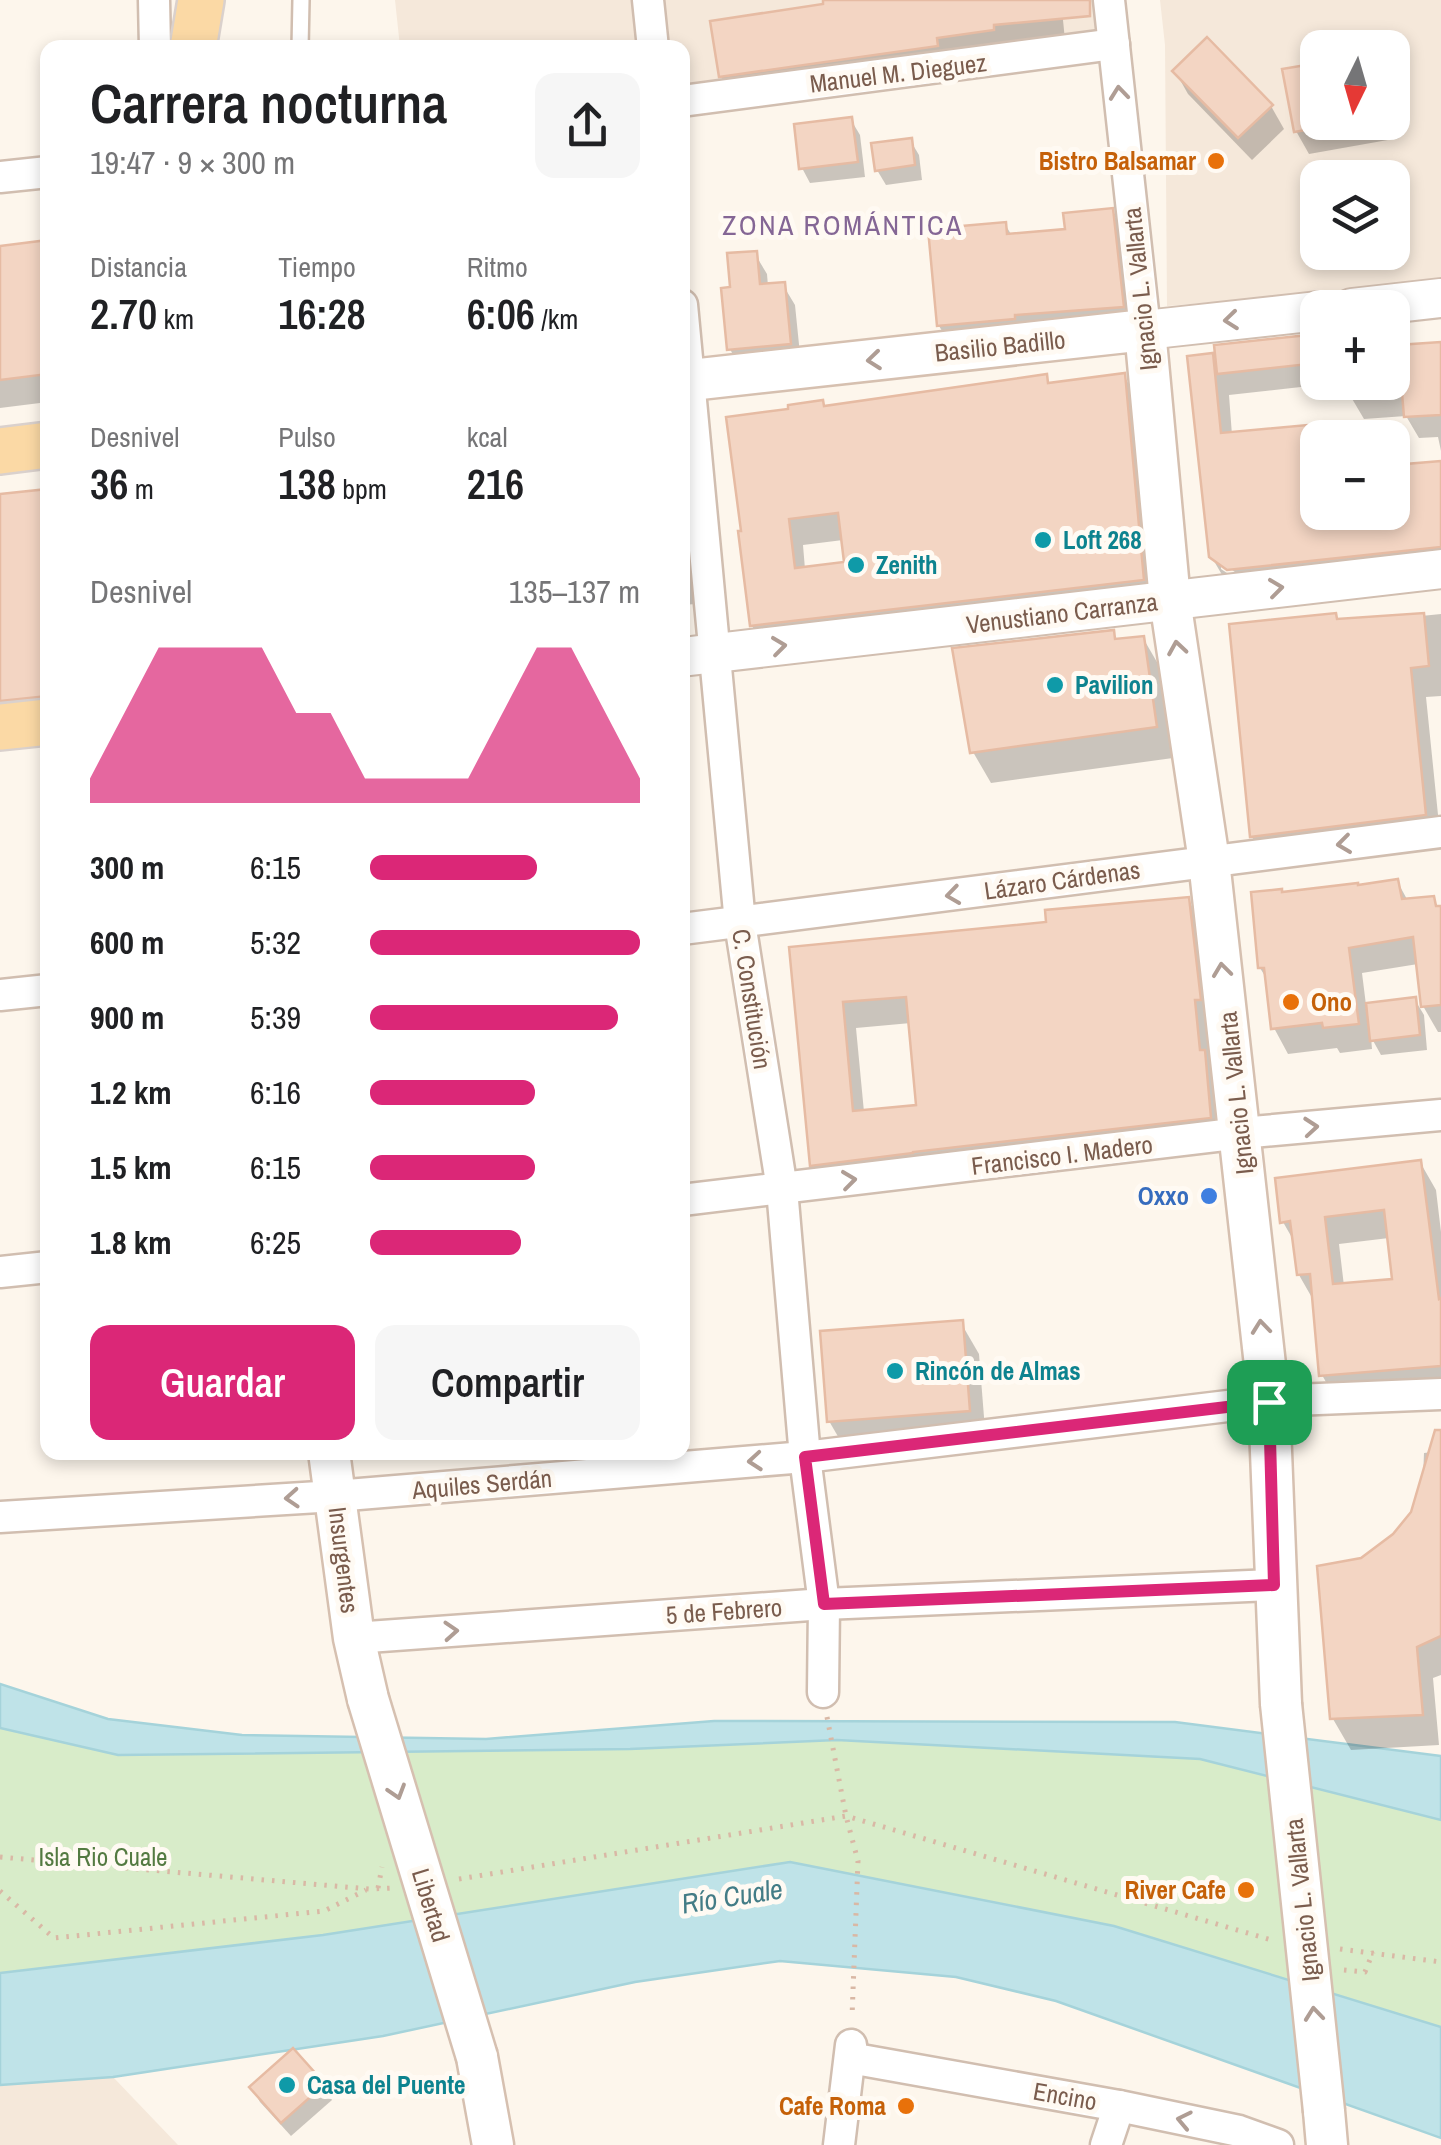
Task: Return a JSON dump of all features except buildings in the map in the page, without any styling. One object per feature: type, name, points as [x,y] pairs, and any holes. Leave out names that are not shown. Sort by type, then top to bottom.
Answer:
[{"type":"main road","points":[[195,40],[201,0]]},
{"type":"main road","name":"Basilio Badillo","points":[[690,381],[1144,330]]},
{"type":"main road","name":"Ignacio L. Vallarta","points":[[1144,330],[1170,600],[1210,861],[1269,1402],[1280,1704],[1326,2128]]},
{"type":"main road","points":[[0,451],[40,446]]},
{"type":"main road","points":[[0,726],[40,723]]},
{"type":"main road","name":"Insurgentes","points":[[330,1460],[361,1668]]},
{"type":"main road","name":"Libertad","points":[[361,1668],[477,2058],[498,2144]]},
{"type":"street","points":[[154,0],[155,40]]},
{"type":"street","points":[[648,0],[652,40]]},
{"type":"street","name":"Ignacio L. Vallarta","points":[[1109,0],[1144,330]]},
{"type":"street","name":"Manuel M. Dieguez","points":[[690,100],[1114,44]]},
{"type":"street","points":[[0,177],[40,173]]},
{"type":"street","points":[[1410,301],[1441,298]]},
{"type":"street","name":"Basilio Badillo","points":[[1144,330],[1300,313]]},
{"type":"street","name":"C. Constitución","points":[[690,456],[698,656],[782,1189],[805,1457],[824,1604],[823,1692]]},
{"type":"street","name":"Venustiano Carranza","points":[[698,656],[1441,569]]},
{"type":"street","name":"Lázaro Cárdenas","points":[[690,928],[1441,832]]},
{"type":"street","points":[[0,995],[40,991]]},
{"type":"street","name":"Francisco I. Madero","points":[[690,1199],[1241,1133],[1441,1114]]},
{"type":"street","points":[[0,1272],[40,1268]]},
{"type":"street","name":"Aquiles Serdán","points":[[0,1517],[335,1496],[805,1457],[1269,1402],[1441,1394]]},
{"type":"street","name":"5 de Febrero","points":[[361,1668],[824,1604],[1274,1585]]},
{"type":"street","points":[[840,2145],[850,2051]]},
{"type":"street","name":"Encino","points":[[850,2051],[1239,2132],[1278,2145]]},
{"type":"street","points":[[1106,2145],[1119,2106]]},
{"type":"lane","points":[[300,0],[300,40]]},
{"type":"path","points":[[823,1692],[858,1861],[850,2051]]},
{"type":"path","points":[[448,1881],[846,1816],[1290,1945]]},
{"type":"path","points":[[0,1858],[394,1888]]},
{"type":"path","points":[[0,1892],[54,1938],[324,1912],[369,1889]]},
{"type":"path","points":[[1340,1950],[1441,1962]]},
{"type":"shaded area","points":[[395,0],[1100,0],[1103,34],[690,92],[690,40],[399,40]]},
{"type":"shaded area","points":[[1160,0],[1441,0],[1441,283],[1300,290],[1300,295],[1167,306],[1165,45]]},
{"type":"shaded area","points":[[113,2077],[178,2145],[0,2145],[0,2085]]},
{"type":"green space","name":"Isla Rio Cuale","points":[[0,1728],[118,1755],[630,1749],[837,1740],[1200,1759],[1441,1820],[1441,2027],[1114,1926],[790,1862],[323,1935],[0,1973]]},
{"type":"water","points":[[0,1684],[108,1719],[242,1735],[486,1739],[714,1721],[1175,1722],[1441,1756],[1441,1820],[1200,1759],[837,1740],[630,1749],[118,1755],[0,1728]]},
{"type":"water","name":"Río Cuale","points":[[790,1862],[1114,1926],[1441,2027],[1441,2138],[1056,2001],[956,1977],[780,1961],[635,1982],[383,2036],[113,2077],[0,2085],[0,1973],[323,1935]]},
{"type":"place","name":"Bistro Balsamar","points":[[1216,161]]},
{"type":"place","name":"Loft 268","points":[[1043,540]]},
{"type":"place","name":"Zenith","points":[[856,565]]},
{"type":"place","name":"Pavilion","points":[[1055,685]]},
{"type":"place","name":"Ono","points":[[1291,1002]]},
{"type":"place","name":"Oxxo","points":[[1209,1196]]},
{"type":"place","name":"Rincón de Almas","points":[[895,1371]]},
{"type":"place","name":"River Cafe","points":[[1246,1890]]},
{"type":"place","name":"Casa del Puente","points":[[287,2085]]},
{"type":"place","name":"Cafe Roma","points":[[906,2106]]},
{"type":"district","name":"ZONA ROMÁNTICA","points":[[843,225]]},
{"type":"route","points":[[1269,1402],[1274,1585],[824,1604],[805,1457],[1269,1402]]}]
